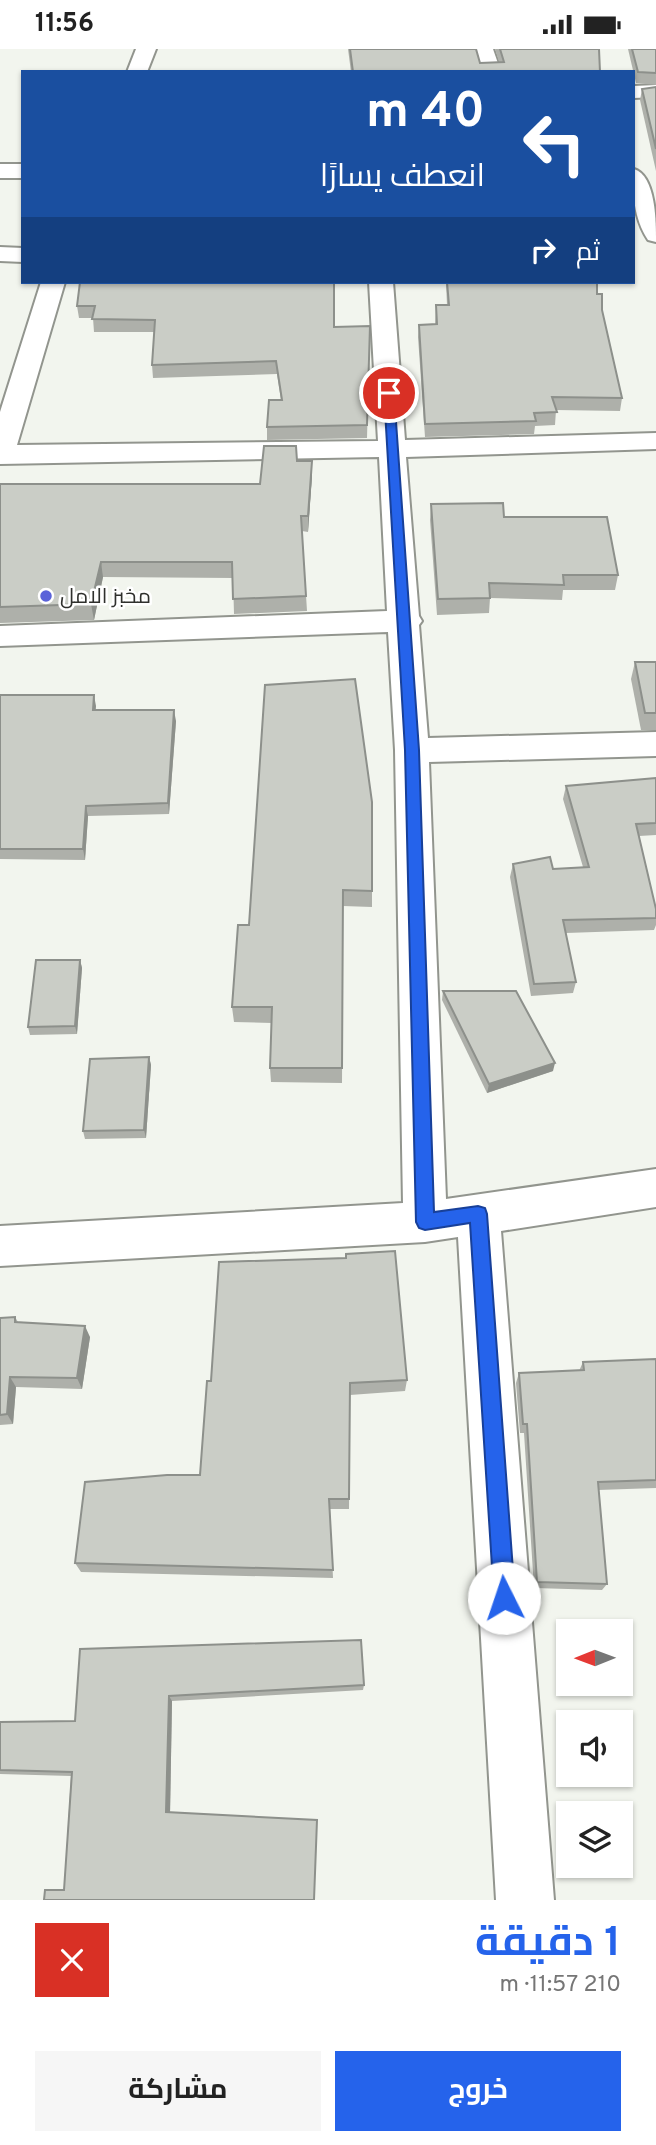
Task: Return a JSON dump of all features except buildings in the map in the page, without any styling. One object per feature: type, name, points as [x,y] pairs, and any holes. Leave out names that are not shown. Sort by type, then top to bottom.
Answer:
[{"type":"street","points":[[138,70],[146,49]]},
{"type":"street","points":[[483,49],[490,70]]},
{"type":"street","points":[[635,92],[656,91]]},
{"type":"street","points":[[0,171],[21,171]]},
{"type":"street","points":[[635,179],[656,235]]},
{"type":"street","points":[[0,254],[21,255]]},
{"type":"street","points":[[52,284],[0,455],[393,449],[656,441]]},
{"type":"street","points":[[381,284],[412,750],[425,1222]]},
{"type":"street","points":[[0,636],[405,621]]},
{"type":"street","points":[[412,750],[656,744]]},
{"type":"street","points":[[0,1246],[425,1222],[656,1188]]},
{"type":"street","points":[[478,1214],[525,1900]]},
{"type":"place","name":"مخبز الامل","points":[[46,596]]},
{"type":"route","points":[[389,393],[412,750],[425,1222],[478,1214],[504,1598]]}]
